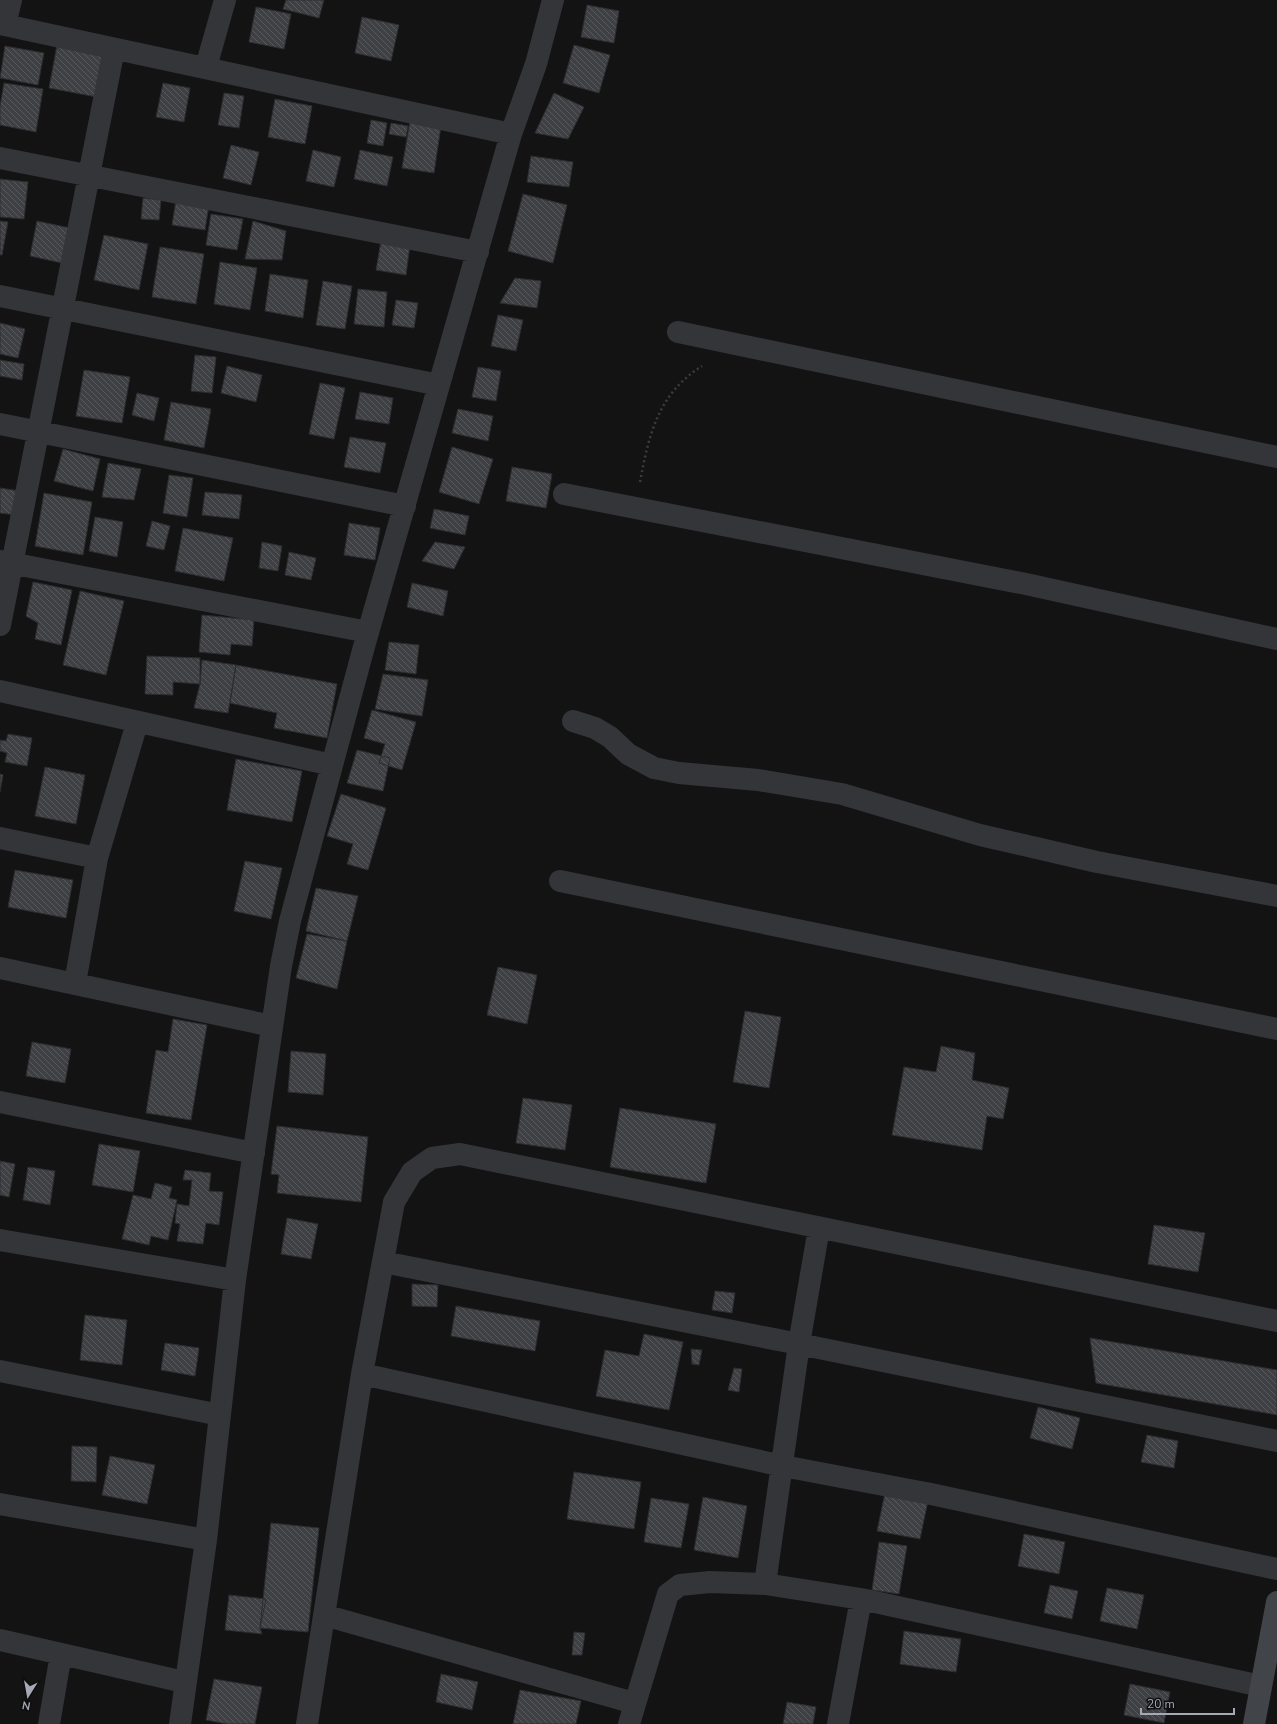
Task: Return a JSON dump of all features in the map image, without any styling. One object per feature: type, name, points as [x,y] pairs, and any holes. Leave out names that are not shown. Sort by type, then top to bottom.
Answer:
[{"type":"main road","points":[[1254,1724],[1277,1602]]},
{"type":"street","points":[[11,0],[2,24],[511,134]]},
{"type":"street","points":[[206,67],[225,0]]},
{"type":"street","points":[[180,1724],[184,1682],[206,1540],[235,1280],[281,966],[290,921],[368,632],[511,134],[536,64],[553,0]]},
{"type":"street","points":[[0,625],[6,562],[38,431],[64,309],[114,49]]},
{"type":"street","points":[[0,158],[478,252]]},
{"type":"street","points":[[0,296],[439,386]]},
{"type":"street","points":[[678,332],[1277,457]]},
{"type":"street","points":[[0,424],[405,506]]},
{"type":"street","points":[[564,494],[1026,584],[1277,639]]},
{"type":"street","points":[[6,562],[368,632]]},
{"type":"street","points":[[0,692],[332,765]]},
{"type":"street","points":[[572,721],[595,728],[610,737],[628,754],[654,768],[679,773],[758,780],[842,794],[980,835],[1097,862],[1277,896]]},
{"type":"street","points":[[75,983],[97,858],[137,723]]},
{"type":"street","points":[[0,838],[97,858]]},
{"type":"street","points":[[560,881],[1277,1029]]},
{"type":"street","points":[[0,968],[272,1026]]},
{"type":"street","points":[[0,1102],[254,1153]]},
{"type":"street","points":[[307,1724],[362,1374],[394,1202],[412,1172],[432,1158],[460,1154],[1277,1321]]},
{"type":"street","points":[[765,1584],[783,1466],[799,1344],[819,1228]]},
{"type":"street","points":[[0,1240],[235,1280]]},
{"type":"street","points":[[383,1262],[799,1344],[1277,1441]]},
{"type":"street","points":[[0,1371],[220,1415]]},
{"type":"street","points":[[362,1374],[783,1466],[938,1496],[1277,1569]]},
{"type":"street","points":[[0,1504],[206,1540]]},
{"type":"street","points":[[629,1724],[634,1703],[668,1594],[680,1585],[710,1582],[765,1584],[861,1600],[1261,1686]]},
{"type":"street","points":[[838,1724],[861,1600]]},
{"type":"street","points":[[324,1615],[634,1703]]},
{"type":"street","points":[[0,1640],[184,1682]]},
{"type":"street","points":[[49,1724],[60,1654]]},
{"type":"path","points":[[636,508],[645,454],[655,420],[669,395],[690,374],[736,344]]},
{"type":"building","points":[[286,0],[324,0],[319,18],[283,9]]},
{"type":"building","points":[[587,5],[619,11],[614,43],[581,37]]},
{"type":"building","points":[[256,7],[291,14],[284,49],[249,42]]},
{"type":"building","points":[[362,17],[399,25],[391,61],[355,53]]},
{"type":"building","points":[[57,45],[110,55],[102,98],[49,88]]},
{"type":"building","points":[[574,45],[610,55],[599,93],[563,83]]},
{"type":"building","points":[[5,46],[44,53],[38,85],[0,78]]},
{"type":"building","points":[[4,83],[43,89],[36,132],[0,125],[0,106]]},
{"type":"building","points":[[163,83],[190,88],[184,122],[156,117]]},
{"type":"building","points":[[224,93],[244,96],[239,128],[218,125]]},
{"type":"building","points":[[554,93],[584,107],[568,139],[535,133]]},
{"type":"building","points":[[275,99],[312,106],[305,144],[268,137]]},
{"type":"building","points":[[371,120],[387,123],[383,146],[367,143]]},
{"type":"building","points":[[410,121],[441,126],[434,173],[402,168]]},
{"type":"building","points":[[391,123],[408,126],[406,137],[389,134]]},
{"type":"building","points":[[231,145],[259,152],[251,185],[223,178]]},
{"type":"building","points":[[313,150],[341,157],[334,187],[306,181]]},
{"type":"building","points":[[360,150],[393,157],[387,186],[354,179]]},
{"type":"building","points":[[531,156],[573,162],[569,187],[527,182]]},
{"type":"building","points":[[0,179],[28,182],[24,219],[0,217]]},
{"type":"building","points":[[523,194],[567,205],[553,263],[508,251]]},
{"type":"building","points":[[143,198],[161,200],[159,220],[141,219]]},
{"type":"building","points":[[176,200],[209,205],[205,230],[172,225]]},
{"type":"building","points":[[211,214],[243,219],[237,250],[206,245]]},
{"type":"building","points":[[0,221],[8,222],[2,255],[0,255]]},
{"type":"building","points":[[37,221],[70,228],[62,263],[30,256]]},
{"type":"building","points":[[253,221],[286,231],[282,260],[245,259]]},
{"type":"building","points":[[104,235],[148,244],[139,290],[94,280]]},
{"type":"building","points":[[381,241],[410,245],[406,275],[376,270]]},
{"type":"building","points":[[160,247],[204,254],[196,304],[152,297]]},
{"type":"building","points":[[220,262],[257,268],[250,310],[214,304]]},
{"type":"building","points":[[270,274],[308,280],[303,318],[265,311]]},
{"type":"building","points":[[515,278],[541,281],[537,308],[500,303]]},
{"type":"building","points":[[323,281],[352,286],[345,329],[316,325]]},
{"type":"building","points":[[358,289],[387,292],[384,327],[354,324]]},
{"type":"building","points":[[396,300],[418,303],[414,328],[392,325]]},
{"type":"building","points":[[498,315],[523,320],[516,351],[491,346]]},
{"type":"building","points":[[0,323],[25,329],[18,358],[0,354]]},
{"type":"building","points":[[195,355],[216,357],[212,393],[191,391]]},
{"type":"building","points":[[0,360],[24,364],[22,380],[0,376]]},
{"type":"building","points":[[227,366],[262,375],[256,402],[221,393]]},
{"type":"building","points":[[478,367],[501,371],[496,401],[472,397]]},
{"type":"building","points":[[84,370],[130,377],[122,423],[76,416]]},
{"type":"building","points":[[320,383],[345,388],[334,439],[309,434]]},
{"type":"building","points":[[360,392],[393,398],[389,424],[355,419]]},
{"type":"building","points":[[137,393],[159,398],[154,421],[132,415]]},
{"type":"building","points":[[171,402],[211,409],[204,448],[164,440]]},
{"type":"building","points":[[458,409],[493,416],[488,441],[452,433]]},
{"type":"building","points":[[350,437],[386,443],[380,473],[344,467]]},
{"type":"building","points":[[452,447],[493,459],[479,504],[439,492]]},
{"type":"building","points":[[63,449],[100,459],[93,491],[54,481]]},
{"type":"building","points":[[108,463],[141,469],[134,500],[102,497]]},
{"type":"building","points":[[512,467],[552,474],[546,508],[506,501]]},
{"type":"building","points":[[169,475],[193,478],[187,517],[163,513]]},
{"type":"building","points":[[0,488],[20,491],[16,515],[0,513]]},
{"type":"building","points":[[205,492],[242,495],[239,519],[202,515]]},
{"type":"building","points":[[44,493],[92,502],[83,555],[35,546]]},
{"type":"building","points":[[434,509],[469,516],[465,535],[430,528]]},
{"type":"building","points":[[95,517],[123,522],[117,557],[89,551]]},
{"type":"building","points":[[152,521],[170,526],[164,550],[146,546]]},
{"type":"building","points":[[349,523],[380,528],[375,560],[344,555]]},
{"type":"building","points":[[183,528],[233,538],[224,581],[175,571]]},
{"type":"building","points":[[262,542],[282,546],[278,571],[259,568]]},
{"type":"building","points":[[435,542],[465,547],[454,569],[422,561]]},
{"type":"building","points":[[289,552],[316,558],[311,580],[285,575]]},
{"type":"building","points":[[33,582],[72,590],[61,645],[35,639],[38,623],[26,616]]},
{"type":"building","points":[[412,583],[448,591],[443,616],[407,607]]},
{"type":"building","points":[[80,591],[124,601],[106,675],[63,665]]},
{"type":"building","points":[[202,615],[254,620],[252,646],[231,644],[230,655],[199,652]]},
{"type":"building","points":[[389,642],[419,645],[416,674],[385,670]]},
{"type":"building","points":[[147,656],[200,658],[200,684],[173,682],[173,695],[145,694]]},
{"type":"building","points":[[202,660],[236,665],[228,713],[194,708],[200,684]]},
{"type":"building","points":[[236,665],[337,684],[327,738],[274,728],[277,713],[230,703]]},
{"type":"building","points":[[383,674],[428,680],[422,716],[375,709]]},
{"type":"building","points":[[372,710],[416,722],[402,770],[379,763],[385,744],[364,738]]},
{"type":"building","points":[[8,734],[32,738],[27,766],[5,762],[7,753],[0,751],[0,740],[6,741]]},
{"type":"building","points":[[357,750],[390,758],[383,791],[347,783]]},
{"type":"building","points":[[236,759],[302,771],[292,822],[227,810]]},
{"type":"building","points":[[45,767],[85,775],[76,824],[35,816]]},
{"type":"building","points":[[0,774],[3,775],[0,792]]},
{"type":"building","points":[[341,794],[386,808],[368,870],[347,864],[353,844],[327,836]]},
{"type":"building","points":[[245,861],[282,868],[271,919],[234,911]]},
{"type":"building","points":[[15,870],[73,880],[66,918],[8,907]]},
{"type":"building","points":[[316,888],[358,896],[347,941],[306,931]]},
{"type":"building","points":[[307,934],[347,941],[337,989],[296,978]]},
{"type":"building","points":[[498,967],[537,975],[527,1024],[487,1015]]},
{"type":"building","points":[[745,1011],[781,1017],[769,1088],[733,1082]]},
{"type":"building","points":[[173,1019],[207,1025],[191,1120],[146,1113],[156,1050],[168,1052]]},
{"type":"building","points":[[32,1042],[71,1049],[65,1083],[26,1076]]},
{"type":"building","points":[[941,1046],[975,1053],[972,1080],[1009,1088],[1003,1119],[987,1116],[982,1150],[892,1135],[904,1067],[936,1072]]},
{"type":"building","points":[[291,1051],[326,1054],[323,1095],[288,1092]]},
{"type":"building","points":[[523,1098],[572,1105],[565,1150],[516,1143]]},
{"type":"building","points":[[620,1108],[716,1124],[706,1183],[610,1167]]},
{"type":"building","points":[[277,1126],[368,1137],[361,1202],[277,1193],[279,1175],[271,1174]]},
{"type":"building","points":[[99,1144],[140,1151],[133,1192],[92,1185]]},
{"type":"building","points":[[0,1161],[15,1164],[9,1197],[0,1195]]},
{"type":"building","points":[[28,1167],[55,1171],[50,1205],[23,1200]]},
{"type":"building","points":[[185,1170],[211,1173],[209,1191],[223,1192],[219,1225],[206,1223],[203,1244],[177,1241],[180,1224],[175,1223],[177,1204],[189,1206],[192,1180],[183,1180]]},
{"type":"building","points":[[155,1183],[172,1187],[169,1198],[177,1200],[168,1240],[151,1236],[149,1245],[122,1239],[133,1195],[151,1199]]},
{"type":"building","points":[[287,1218],[318,1224],[311,1259],[281,1254]]},
{"type":"building","points":[[1154,1225],[1205,1233],[1198,1272],[1148,1264]]},
{"type":"building","points":[[412,1284],[438,1285],[437,1307],[412,1306]]},
{"type":"building","points":[[715,1291],[735,1293],[732,1313],[712,1310]]},
{"type":"building","points":[[456,1306],[540,1321],[535,1351],[451,1336]]},
{"type":"building","points":[[85,1315],[127,1320],[122,1365],[80,1360]]},
{"type":"building","points":[[644,1334],[683,1342],[669,1410],[596,1396],[605,1350],[639,1356]]},
{"type":"building","points":[[1090,1338],[1277,1370],[1277,1415],[1096,1383]]},
{"type":"building","points":[[165,1343],[199,1348],[195,1376],[161,1370]]},
{"type":"building","points":[[691,1349],[702,1350],[699,1365],[692,1364]]},
{"type":"building","points":[[734,1368],[742,1369],[739,1392],[728,1390]]},
{"type":"building","points":[[1038,1407],[1080,1418],[1072,1449],[1030,1438]]},
{"type":"building","points":[[1147,1435],[1178,1441],[1174,1468],[1141,1462]]},
{"type":"building","points":[[72,1446],[97,1447],[96,1482],[71,1481]]},
{"type":"building","points":[[110,1456],[155,1465],[147,1504],[102,1495]]},
{"type":"building","points":[[574,1472],[641,1482],[634,1529],[567,1519]]},
{"type":"building","points":[[885,1493],[928,1501],[920,1539],[877,1531]]},
{"type":"building","points":[[703,1497],[747,1506],[738,1558],[694,1550]]},
{"type":"building","points":[[651,1498],[689,1504],[681,1548],[644,1542]]},
{"type":"building","points":[[271,1523],[319,1528],[308,1632],[260,1628]]},
{"type":"building","points":[[1024,1534],[1065,1542],[1059,1574],[1018,1566]]},
{"type":"building","points":[[879,1542],[907,1546],[899,1594],[872,1590]]},
{"type":"building","points":[[1050,1585],[1078,1591],[1072,1619],[1044,1613]]},
{"type":"building","points":[[1107,1588],[1144,1595],[1137,1629],[1100,1621]]},
{"type":"building","points":[[229,1595],[266,1599],[260,1628],[262,1634],[225,1630]]},
{"type":"building","points":[[904,1631],[961,1639],[956,1672],[900,1664]]},
{"type":"building","points":[[574,1632],[585,1633],[582,1655],[572,1655]]},
{"type":"building","points":[[441,1674],[478,1682],[472,1710],[436,1702]]},
{"type":"building","points":[[214,1679],[262,1687],[255,1724],[227,1724],[206,1720]]},
{"type":"building","points":[[1130,1684],[1170,1692],[1164,1723],[1124,1715]]},
{"type":"building","points":[[520,1690],[581,1701],[576,1724],[513,1724]]},
{"type":"building","points":[[787,1702],[816,1707],[813,1724],[783,1724]]}]
